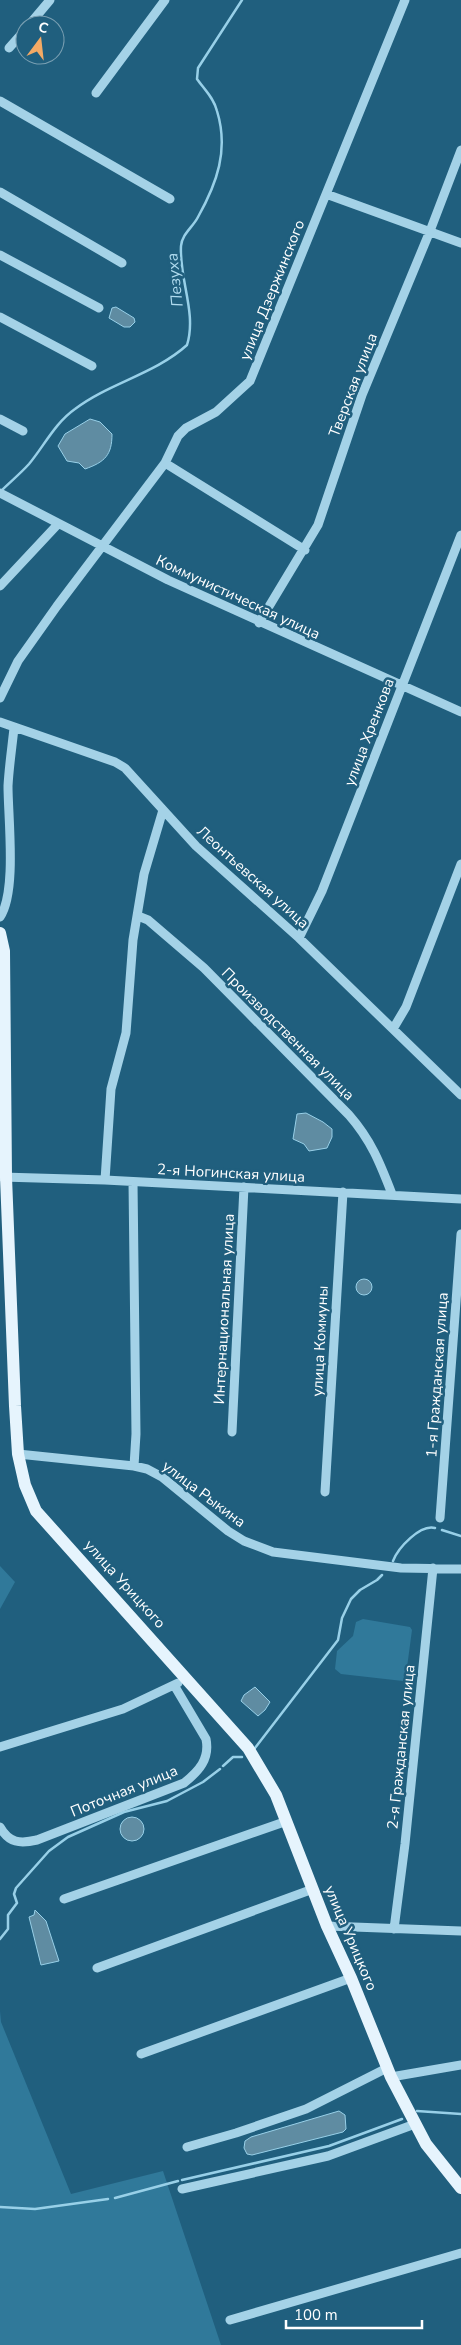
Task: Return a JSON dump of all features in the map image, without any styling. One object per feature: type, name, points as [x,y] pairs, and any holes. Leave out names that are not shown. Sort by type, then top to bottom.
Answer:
[{"type":"main road","name":"улица Урицкого","points":[[0,933],[4,951],[3,1177],[18,1454],[25,1486],[36,1511],[248,1748],[276,1794],[327,1926],[351,1978],[389,2072],[426,2144],[461,2188]]},
{"type":"street","points":[[37,15],[50,0]]},
{"type":"street","points":[[96,93],[165,0]]},
{"type":"street","name":"улица Дзержинского","points":[[0,698],[18,661],[165,463],[178,436],[186,428],[216,412],[250,381],[405,0]]},
{"type":"street","points":[[8,48],[15,41]]},
{"type":"street","points":[[0,101],[170,199]]},
{"type":"street","name":"Тверская улица","points":[[259,623],[305,550],[326,505],[362,394],[430,231],[461,150]]},
{"type":"street","points":[[0,192],[122,263]]},
{"type":"street","points":[[326,194],[461,244]]},
{"type":"street","points":[[0,254],[99,308]]},
{"type":"street","points":[[0,317],[92,366]]},
{"type":"street","points":[[0,419],[23,431]]},
{"type":"street","points":[[165,463],[305,550]]},
{"type":"street","name":"Коммунистическая улица","points":[[4,495],[58,524],[259,623],[461,712]]},
{"type":"street","points":[[0,586],[58,524]]},
{"type":"street","name":"улица Хренкова","points":[[299,938],[322,891],[461,535]]},
{"type":"street","name":"Леонтьевская улица","points":[[0,722],[120,765],[132,774],[196,846],[299,938],[461,1095]]},
{"type":"street","points":[[0,917],[7,901],[10,854],[8,785],[14,728]]},
{"type":"street","points":[[105,1180],[111,1089],[126,1033],[133,940],[144,874],[163,810]]},
{"type":"street","points":[[393,1029],[406,1007],[461,864]]},
{"type":"street","name":"Производственная улица","points":[[138,916],[148,920],[204,968],[349,1115],[366,1134],[379,1159],[392,1194]]},
{"type":"street","name":"2-я Ногинская улица","points":[[3,1177],[105,1180],[461,1199]]},
{"type":"street","points":[[133,1182],[136,1434],[134,1466]]},
{"type":"street","name":"Интернациональная улица","points":[[232,1432],[244,1187]]},
{"type":"street","name":"улица Коммуны","points":[[325,1492],[343,1192]]},
{"type":"street","name":"1-я Гражданская улица","points":[[440,1518],[461,1234]]},
{"type":"street","name":"улица Рыкина","points":[[18,1454],[147,1469],[162,1477],[244,1541],[273,1552],[401,1568],[461,1569]]},
{"type":"street","name":"2-я Гражданская улица","points":[[394,1929],[405,1844],[433,1568]]},
{"type":"street","points":[[0,1747],[123,1709],[187,1678]]},
{"type":"street","name":"Поточная улица","points":[[0,1826],[12,1841],[22,1843],[37,1840],[184,1783],[198,1772],[206,1758],[208,1748],[206,1739],[174,1685]]},
{"type":"street","points":[[64,1899],[287,1821]]},
{"type":"street","points":[[97,1968],[313,1889]]},
{"type":"street","points":[[327,1926],[461,1931]]},
{"type":"street","points":[[141,2054],[351,1978]]},
{"type":"street","points":[[187,2147],[236,2134],[306,2109],[389,2072],[461,2064]]},
{"type":"street","points":[[182,2189],[328,2156],[415,2124]]},
{"type":"street","points":[[230,2320],[461,2253]]},
{"type":"shaded area","points":[[116,307],[134,318],[135,322],[130,327],[124,327],[109,318],[112,308]]},
{"type":"shaded area","points":[[90,419],[100,422],[112,434],[112,441],[106,457],[98,464],[85,469],[79,463],[67,461],[58,446],[65,434]]},
{"type":"shaded area","points":[[306,1113],[332,1129],[332,1137],[327,1148],[309,1151],[304,1144],[293,1139],[297,1114]]},
{"type":"shaded area","points":[[364,1279],[372,1287],[364,1295],[356,1287]]},
{"type":"shaded area","points":[[0,1566],[15,1582],[0,1609]]},
{"type":"shaded area","points":[[363,1619],[410,1627],[412,1630],[406,1675],[403,1681],[341,1674],[335,1669],[337,1651],[353,1636],[356,1622]]},
{"type":"shaded area","points":[[255,1687],[270,1702],[258,1716],[241,1701],[244,1695]]},
{"type":"shaded area","points":[[132,1817],[141,1820],[144,1829],[141,1838],[132,1841],[123,1838],[120,1829],[123,1820]]},
{"type":"shaded area","points":[[35,1910],[46,1921],[59,1961],[41,1965],[29,1917],[34,1915]]},
{"type":"shaded area","points":[[0,2011],[1,2022],[71,2194],[163,2171],[221,2345],[0,2345]]},
{"type":"shaded area","points":[[339,2111],[345,2115],[346,2129],[343,2132],[252,2155],[247,2154],[244,2148],[245,2141],[251,2137]]},
{"type":"waterway","name":"Пезуха","points":[[1,491],[29,464],[56,428],[75,409],[102,392],[161,364],[187,345],[190,321],[182,271],[181,246],[183,238],[196,221],[216,179],[222,139],[216,106],[197,79],[198,68],[242,0]]},
{"type":"waterway","points":[[393,1561],[400,1550],[416,1533],[429,1528],[435,1528]]},
{"type":"waterway","points":[[442,1530],[461,1536]]},
{"type":"waterway","points":[[255,1748],[338,1640],[342,1618],[351,1599],[360,1590],[382,1575]]},
{"type":"waterway","points":[[223,1766],[233,1757],[242,1757]]},
{"type":"waterway","points":[[0,1939],[8,1929],[8,1915],[17,1903],[14,1894],[16,1888],[49,1851],[68,1837],[124,1812],[167,1801],[203,1782],[220,1769]]},
{"type":"waterway","points":[[417,2111],[461,2114]]},
{"type":"waterway","points":[[182,2180],[329,2146],[402,2119]]},
{"type":"waterway","points":[[115,2198],[178,2181]]},
{"type":"waterway","points":[[0,2207],[35,2209],[108,2199]]}]
